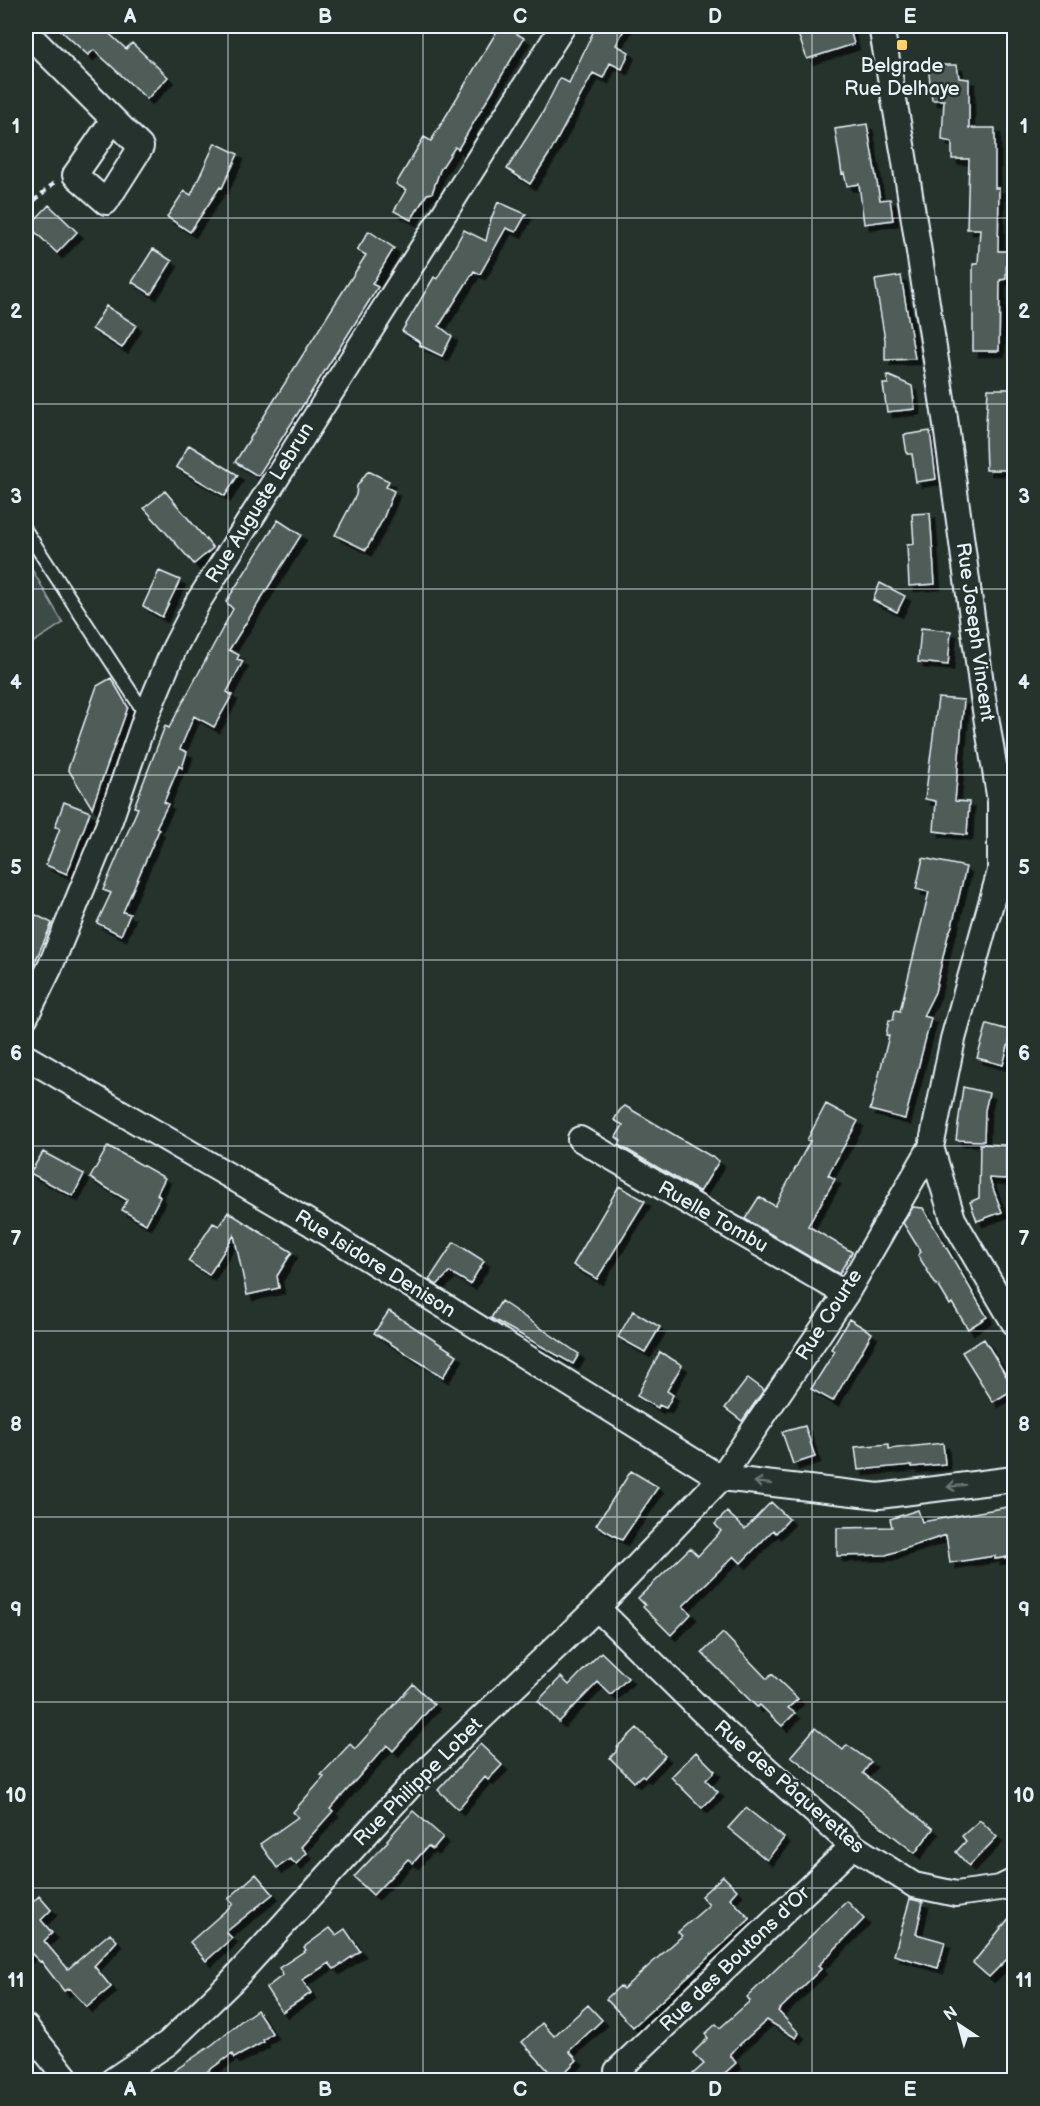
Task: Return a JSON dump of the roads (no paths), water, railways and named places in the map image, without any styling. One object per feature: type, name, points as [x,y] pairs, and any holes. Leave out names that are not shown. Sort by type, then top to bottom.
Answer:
[{"type":"street","name":"Rue Auguste Lebrun","points":[[26,1017],[50,967],[99,847],[146,716],[174,649],[198,602],[563,26]]},
{"type":"street","name":"Rue Joseph Vincent","points":[[881,26],[934,350],[983,698],[1000,801],[1000,871],[953,1039],[931,1147],[953,1219],[1014,1323]]},
{"type":"street","points":[[26,32],[141,147],[106,202],[75,175],[113,120]]},
{"type":"street","name":"Rue Isidore Denison","points":[[26,1057],[312,1224],[720,1478]]},
{"type":"street","name":"Ruelle Tombu","points":[[580,1139],[846,1294]]},
{"type":"street","name":"Rue Courte","points":[[720,1478],[846,1294],[931,1147]]},
{"type":"street","points":[[720,1478],[879,1496],[1014,1479]]},
{"type":"street","name":"Rue Philippe Lobet","points":[[113,2080],[168,2043],[223,1990],[411,1785],[597,1608],[720,1478]]},
{"type":"street","name":"Rue des Pâquerettes","points":[[597,1608],[707,1716],[853,1846],[914,1885],[956,1894],[1000,1888],[1014,1881]]},
{"type":"street","name":"Rue des Boutons d'Or","points":[[617,2071],[853,1846]]},
{"type":"street","points":[[26,2027],[68,2080]]},
{"type":"lane","points":[[26,531],[146,716]]},
{"type":"place","name":"Belgrade Rue Delhaye","points":[[902,45]]}]
